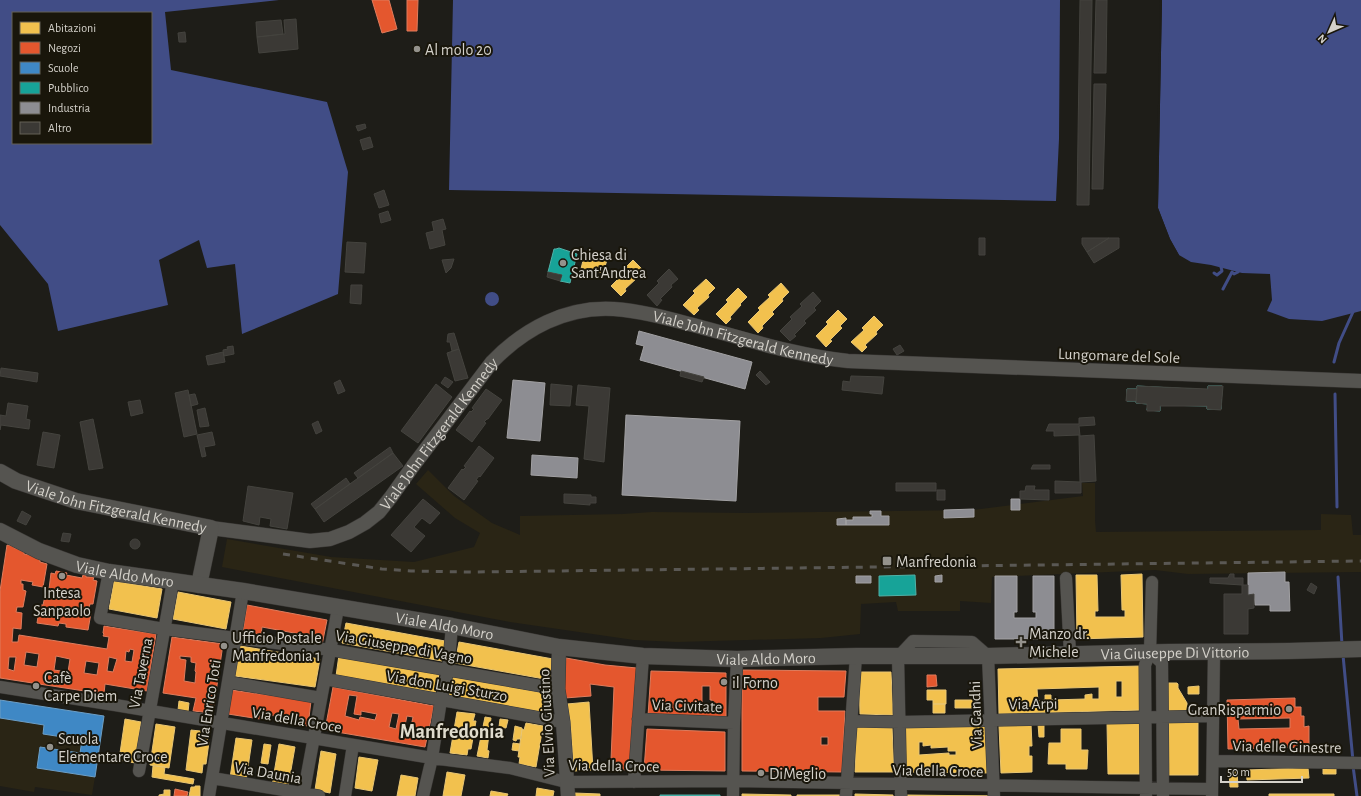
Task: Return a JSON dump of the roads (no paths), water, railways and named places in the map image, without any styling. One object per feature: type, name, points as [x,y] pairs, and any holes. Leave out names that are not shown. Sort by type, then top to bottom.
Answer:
[{"type":"main road","name":"Viale John Fitzgerald Kennedy","points":[[0,472],[16,481],[76,501],[211,528]]},
{"type":"main road","points":[[199,585],[211,528]]},
{"type":"main road","name":"Viale Aldo Moro","points":[[0,532],[45,553],[77,565],[109,572],[243,591],[452,626],[560,647],[643,656],[737,659],[856,656],[988,656]]},
{"type":"main road","name":"Via Giuseppe Di Vittorio","points":[[988,656],[1361,649]]},
{"type":"street","name":"Viale John Fitzgerald Kennedy","points":[[211,528],[310,541],[330,539],[349,532],[365,523],[379,512],[391,497],[492,362],[506,348],[535,327],[570,314],[589,310],[612,309],[634,311],[827,358],[848,361],[875,362]]},
{"type":"street","name":"Lungomare del Sole","points":[[875,362],[1348,382],[1361,381]]},
{"type":"street","name":"Via Giuseppe di Vagno","points":[[109,572],[100,618],[164,629],[331,650],[558,689]]},
{"type":"street","points":[[1066,578],[1070,654]]},
{"type":"street","name":"Via Taverna","points":[[139,772],[173,581]]},
{"type":"street","points":[[1146,792],[1145,665],[1150,652],[1152,582]]},
{"type":"street","name":"Via Enrico Toti","points":[[209,796],[243,591]]},
{"type":"street","points":[[303,795],[338,608]]},
{"type":"street","points":[[423,796],[432,758],[441,700],[448,670],[452,626]]},
{"type":"street","name":"Via Elvio Giustino","points":[[560,647],[558,689],[563,722],[568,796]]},
{"type":"street","points":[[1150,652],[1162,663],[1163,793]]},
{"type":"street","points":[[1212,793],[1214,652]]},
{"type":"street","points":[[634,782],[643,656]]},
{"type":"street","points":[[846,796],[856,656]]},
{"type":"street","points":[[898,656],[901,790]]},
{"type":"street","name":"Via Gandhi","points":[[988,656],[994,791]]},
{"type":"street","points":[[734,796],[734,723],[737,659]]},
{"type":"street","name":"Via don Luigi Sturzo","points":[[325,679],[563,722]]},
{"type":"street","points":[[228,682],[322,698]]},
{"type":"street","name":"Via della Croce","points":[[0,687],[149,710],[432,758],[510,768],[566,782],[734,782],[846,784],[901,790],[1212,793]]},
{"type":"street","name":"Via Arpi","points":[[852,721],[900,722],[1213,716]]},
{"type":"street","name":"Via Civitate","points":[[638,719],[734,723]]},
{"type":"street","points":[[345,796],[353,745]]},
{"type":"street","name":"Via delle Ginestre","points":[[1213,761],[1361,763]]},
{"type":"street","name":"Via Daunia","points":[[212,778],[303,795],[319,796]]},
{"type":"water","points":[[0,0],[279,0],[165,12],[171,70],[327,102],[348,172],[338,294],[242,334],[235,264],[207,268],[199,240],[159,260],[168,305],[58,331],[48,284],[0,225]]},
{"type":"water","points":[[453,0],[1060,0],[1059,139],[1056,201],[449,190]]},
{"type":"water","points":[[1162,0],[1361,0],[1361,311],[1322,321],[1289,319],[1267,311],[1272,300],[1270,274],[1242,273],[1211,265],[1191,262],[1179,255],[1170,239],[1158,208]]},
{"type":"water","points":[[489,292],[495,292],[499,296],[499,302],[495,306],[489,306],[485,302],[485,296]]},
{"type":"waterway","points":[[1214,273],[1217,275],[1222,271],[1221,267]]},
{"type":"waterway","points":[[1223,289],[1232,272],[1234,274],[1238,272]]},
{"type":"waterway","points":[[1334,362],[1339,343],[1353,312]]},
{"type":"waterway","points":[[1335,394],[1337,507]]},
{"type":"waterway","points":[[1338,577],[1342,645]]},
{"type":"waterway","points":[[1343,655],[1353,761]]},
{"type":"waterway","points":[[1353,766],[1357,796]]},
{"type":"railway","points":[[283,554],[382,569],[471,572],[1361,561]]},
{"type":"place","name":"Al molo 20","points":[[417,49]]},
{"type":"place","name":"Chiesa di Sant'Andrea","points":[[563,263]]},
{"type":"place","name":"Manfredonia","points":[[887,561]]},
{"type":"place","name":"Intesa Sanpaolo","points":[[62,576]]},
{"type":"place","name":"Manzo dr. Michele","points":[[1021,642]]},
{"type":"place","name":"Ufficio Postale Manfredonia 1","points":[[224,646]]},
{"type":"place","name":"il Forno","points":[[724,682]]},
{"type":"place","name":"Cafè Carpe Diem","points":[[36,686]]},
{"type":"place","name":"GranRisparmio","points":[[1289,709]]},
{"type":"place","name":"Scuola Elementare Croce","points":[[50,747]]},
{"type":"place","name":"DiMeglio","points":[[761,773]]},
{"type":"district","name":"Manfredonia","points":[[452,731]]}]
